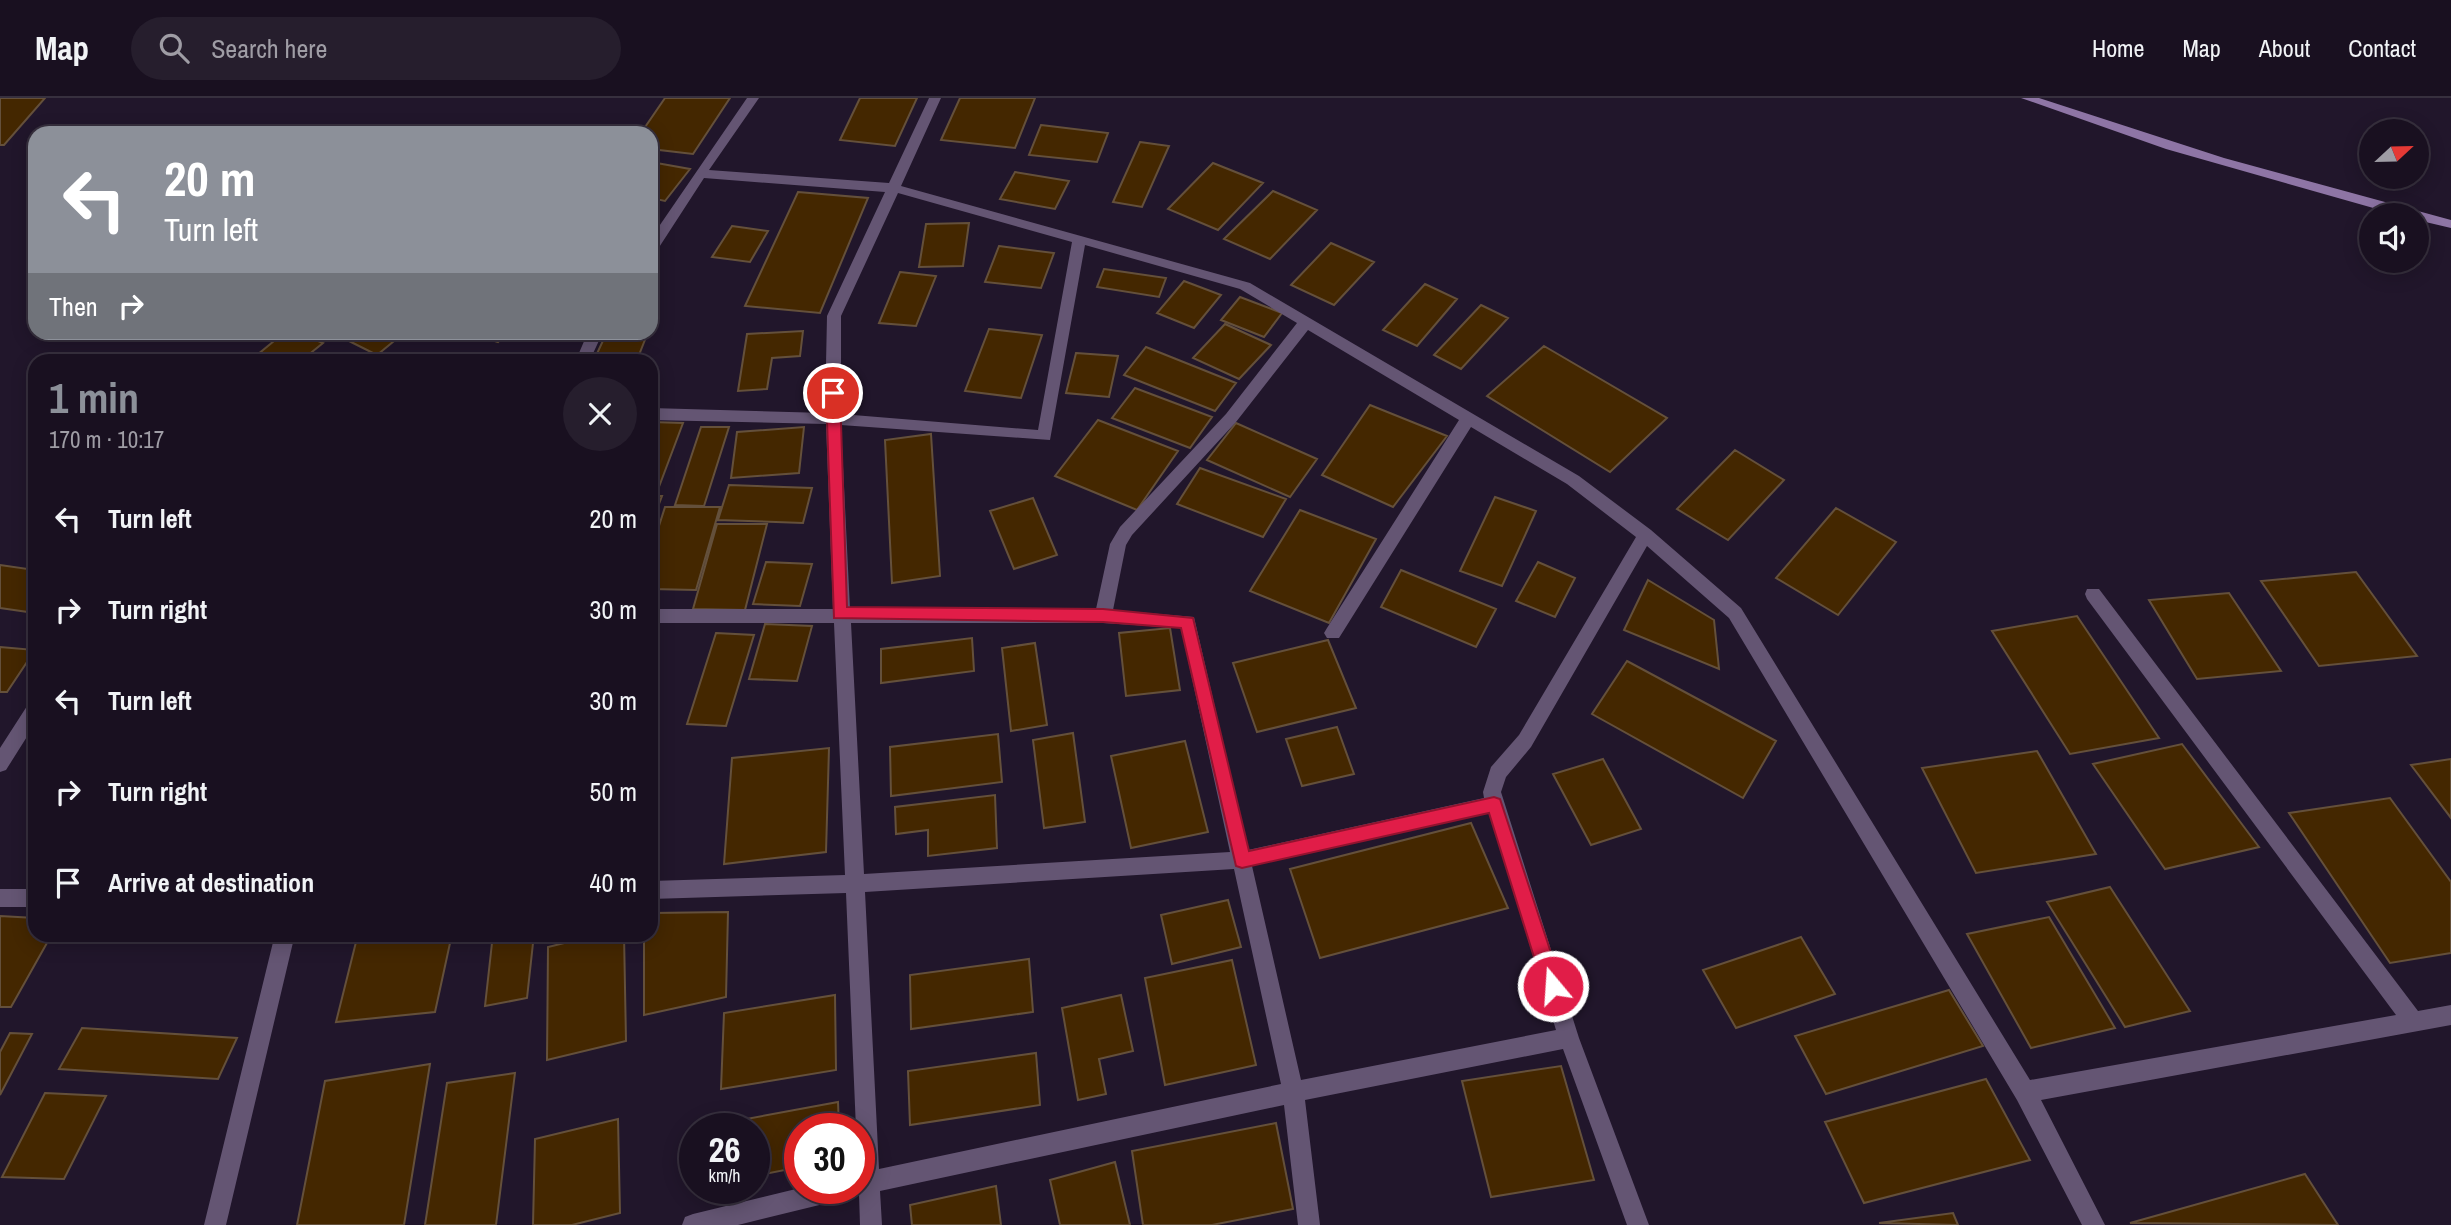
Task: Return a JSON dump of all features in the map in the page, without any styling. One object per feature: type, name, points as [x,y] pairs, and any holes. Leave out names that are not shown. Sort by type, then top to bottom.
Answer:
[{"type":"street","points":[[658,238],[753,98]]},
{"type":"street","points":[[862,1113],[839,613],[833,419],[834,316],[935,98]]},
{"type":"street","points":[[2027,98],[2119,131],[2274,180],[2365,203]]},
{"type":"street","points":[[700,174],[894,188],[1245,286],[1573,480],[1645,535],[1735,613],[2025,1092],[2094,1225]]},
{"type":"street","points":[[2429,219],[2451,224]]},
{"type":"street","points":[[658,414],[833,419],[1045,436],[1079,239]]},
{"type":"street","points":[[1103,616],[1118,544],[1126,531],[1231,418],[1306,322]]},
{"type":"street","points":[[1333,633],[1468,418]]},
{"type":"street","points":[[1638,1225],[1569,1038],[1494,804],[1493,783],[1525,741],[1645,535]]},
{"type":"street","points":[[2093,594],[2415,1023]]},
{"type":"street","points":[[658,616],[839,613],[1103,616],[1188,622],[1293,1092],[1309,1225]]},
{"type":"street","points":[[0,764],[28,719]]},
{"type":"street","points":[[658,890],[853,884],[1242,860],[1494,804]]},
{"type":"street","points":[[0,898],[28,898]]},
{"type":"street","points":[[215,1225],[283,942]]},
{"type":"street","points":[[2025,1092],[2451,1015]]},
{"type":"street","points":[[875,1181],[1293,1092],[1569,1038]]},
{"type":"street","points":[[693,1225],[784,1203]]},
{"type":"street","points":[[868,1204],[871,1225]]},
{"type":"building","points":[[0,98],[45,98],[4,145],[0,145]]},
{"type":"building","points":[[665,98],[730,98],[693,154],[658,150],[658,126],[646,126]]},
{"type":"building","points":[[860,98],[917,98],[895,146],[840,140]]},
{"type":"building","points":[[960,98],[1035,98],[1015,148],[941,140]]},
{"type":"building","points":[[1041,125],[1108,133],[1097,162],[1029,155]]},
{"type":"building","points":[[1140,142],[1169,146],[1142,207],[1113,202]]},
{"type":"building","points":[[658,163],[690,169],[665,201],[658,200]]},
{"type":"building","points":[[1213,163],[1263,183],[1218,230],[1168,209]]},
{"type":"building","points":[[1015,172],[1069,181],[1055,209],[1000,199]]},
{"type":"building","points":[[1273,191],[1317,210],[1270,259],[1224,239]]},
{"type":"building","points":[[798,192],[868,198],[820,313],[745,306]]},
{"type":"building","points":[[969,223],[963,266],[919,267],[926,224]]},
{"type":"building","points":[[732,226],[768,231],[750,262],[712,257]]},
{"type":"building","points":[[1331,243],[1374,262],[1334,305],[1291,285]]},
{"type":"building","points":[[999,246],[1054,253],[1041,288],[985,282]]},
{"type":"building","points":[[1104,269],[1166,278],[1159,297],[1097,287]]},
{"type":"building","points":[[900,272],[936,276],[916,326],[879,323]]},
{"type":"building","points":[[1184,281],[1221,295],[1194,328],[1157,313]]},
{"type":"building","points":[[1425,284],[1457,299],[1417,346],[1383,330]]},
{"type":"building","points":[[1240,297],[1282,313],[1264,337],[1221,320]]},
{"type":"building","points":[[1481,305],[1508,318],[1461,369],[1434,355]]},
{"type":"building","points":[[1225,324],[1271,345],[1239,379],[1193,358]]},
{"type":"building","points":[[989,329],[1042,335],[1021,398],[965,391]]},
{"type":"building","points":[[803,331],[800,356],[772,358],[767,389],[738,391],[747,334]]},
{"type":"building","points":[[275,340],[316,340],[323,343],[309,354],[258,354]]},
{"type":"building","points":[[347,340],[395,340],[375,354]]},
{"type":"building","points":[[603,340],[645,340],[639,354],[597,354]]},
{"type":"building","points":[[1544,346],[1667,418],[1610,472],[1487,396]]},
{"type":"building","points":[[1146,347],[1236,383],[1215,411],[1124,375]]},
{"type":"building","points":[[1076,353],[1118,356],[1109,397],[1066,393]]},
{"type":"building","points":[[1135,388],[1212,417],[1190,448],[1112,418]]},
{"type":"building","points":[[1370,405],[1447,436],[1393,507],[1322,475]]},
{"type":"building","points":[[1098,420],[1178,451],[1137,510],[1055,476]]},
{"type":"building","points":[[658,422],[683,423],[658,489]]},
{"type":"building","points":[[1236,423],[1317,459],[1290,497],[1207,460]]},
{"type":"building","points":[[701,427],[729,427],[704,506],[675,505]]},
{"type":"building","points":[[804,427],[799,473],[731,478],[737,432]]},
{"type":"building","points":[[931,434],[940,576],[892,583],[885,440]]},
{"type":"building","points":[[1735,450],[1784,480],[1728,540],[1677,509]]},
{"type":"building","points":[[1200,468],[1286,499],[1263,537],[1177,504]]},
{"type":"building","points":[[729,485],[812,488],[803,523],[718,520]]},
{"type":"building","points":[[1495,497],[1536,511],[1502,586],[1460,571]]},
{"type":"building","points":[[1033,498],[1057,555],[1014,569],[990,511]]},
{"type":"building","points":[[665,507],[720,507],[696,590],[658,589],[658,529]]},
{"type":"building","points":[[1836,508],[1896,542],[1838,615],[1776,578]]},
{"type":"building","points":[[1300,510],[1376,539],[1329,623],[1250,591]]},
{"type":"building","points":[[717,524],[767,524],[745,610],[693,609]]},
{"type":"building","points":[[766,562],[812,564],[800,606],[753,604]]},
{"type":"building","points":[[1538,562],[1575,578],[1555,617],[1516,601]]},
{"type":"building","points":[[0,565],[28,569],[28,612],[0,608]]},
{"type":"building","points":[[1401,570],[1496,609],[1476,647],[1381,607]]},
{"type":"building","points":[[2356,572],[2417,656],[2319,666],[2261,581]]},
{"type":"building","points":[[1648,580],[1714,620],[1719,669],[1624,630]]},
{"type":"building","points":[[2229,593],[2281,671],[2197,679],[2149,600]]},
{"type":"building","points":[[2077,616],[2159,738],[2070,754],[1992,631]]},
{"type":"building","points":[[765,624],[812,626],[797,681],[749,679]]},
{"type":"building","points":[[1170,628],[1180,690],[1126,696],[1119,633]]},
{"type":"building","points":[[716,633],[754,635],[726,726],[687,724]]},
{"type":"building","points":[[972,638],[974,671],[881,683],[881,649]]},
{"type":"building","points":[[1328,640],[1356,708],[1257,732],[1233,663]]},
{"type":"building","points":[[1035,643],[1047,725],[1011,731],[1002,648]]},
{"type":"building","points":[[0,647],[28,649],[28,660],[7,692],[0,692]]},
{"type":"building","points":[[1627,661],[1776,741],[1743,798],[1592,714]]},
{"type":"building","points":[[1337,727],[1354,774],[1302,786],[1286,739]]},
{"type":"building","points":[[1073,733],[1085,822],[1044,828],[1033,740]]},
{"type":"building","points":[[998,734],[1002,782],[891,796],[890,747]]},
{"type":"building","points":[[1185,741],[1208,832],[1131,848],[1111,756]]},
{"type":"building","points":[[2182,744],[2259,847],[2165,869],[2093,764]]},
{"type":"building","points":[[829,748],[826,852],[724,864],[732,758]]},
{"type":"building","points":[[2037,751],[2096,854],[1976,873],[1922,768]]},
{"type":"building","points":[[1603,759],[1641,829],[1591,845],[1553,774]]},
{"type":"building","points":[[2451,759],[2451,818],[2411,765]]},
{"type":"building","points":[[995,795],[997,848],[928,856],[928,830],[896,834],[895,807]]},
{"type":"building","points":[[2390,798],[2451,882],[2451,953],[2390,963],[2289,813]]},
{"type":"building","points":[[1471,823],[1508,908],[1320,958],[1290,869]]},
{"type":"building","points":[[2110,887],[2190,1011],[2125,1027],[2047,902]]},
{"type":"building","points":[[1228,900],[1241,947],[1172,964],[1161,915]]},
{"type":"building","points":[[728,912],[726,997],[644,1015],[644,942],[658,942],[658,913]]},
{"type":"building","points":[[0,916],[28,918],[28,942],[48,942],[11,1007],[0,1007]]},
{"type":"building","points":[[2049,917],[2115,1028],[2031,1048],[1967,934]]},
{"type":"building","points":[[1801,937],[1835,994],[1736,1028],[1703,970]]},
{"type":"building","points":[[356,942],[450,942],[435,1012],[336,1022]]},
{"type":"building","points":[[492,942],[533,942],[527,998],[485,1006]]},
{"type":"building","points":[[568,942],[624,942],[626,1041],[547,1060],[548,947]]},
{"type":"building","points":[[1029,959],[1033,1012],[911,1029],[910,975]]},
{"type":"building","points":[[1232,960],[1256,1065],[1165,1085],[1145,978]]},
{"type":"building","points":[[1949,990],[1983,1046],[1826,1094],[1795,1036]]},
{"type":"building","points":[[835,995],[836,1070],[721,1089],[724,1013]]},
{"type":"building","points":[[1121,995],[1133,1051],[1099,1059],[1106,1094],[1078,1100],[1062,1008]]},
{"type":"building","points":[[82,1028],[237,1038],[218,1079],[59,1069]]},
{"type":"building","points":[[10,1033],[32,1034],[0,1095],[0,1052]]},
{"type":"building","points":[[1036,1053],[1040,1105],[910,1125],[908,1071]]},
{"type":"building","points":[[430,1064],[404,1225],[297,1225],[325,1081]]},
{"type":"building","points":[[1561,1066],[1594,1180],[1491,1197],[1462,1081]]},
{"type":"building","points":[[515,1073],[496,1225],[425,1225],[447,1083]]},
{"type":"building","points":[[1986,1079],[2030,1160],[1864,1203],[1825,1122]]},
{"type":"building","points":[[45,1093],[106,1096],[64,1179],[2,1177]]},
{"type":"building","points":[[838,1102],[838,1113],[784,1113],[784,1170],[770,1173],[770,1115]]},
{"type":"building","points":[[618,1119],[620,1213],[572,1225],[533,1225],[535,1139]]},
{"type":"building","points":[[1276,1123],[1293,1209],[1212,1225],[1143,1225],[1132,1151]]},
{"type":"building","points":[[1115,1162],[1130,1225],[1060,1225],[1050,1180]]},
{"type":"building","points":[[2305,1174],[2338,1225],[2130,1223]]},
{"type":"building","points":[[996,1186],[1001,1225],[912,1225],[910,1205]]},
{"type":"building","points":[[1953,1213],[1958,1225],[1879,1223]]},
{"type":"route","points":[[833,393],[839,613],[1103,616],[1188,622],[1242,860],[1494,804],[1553,986]]}]
